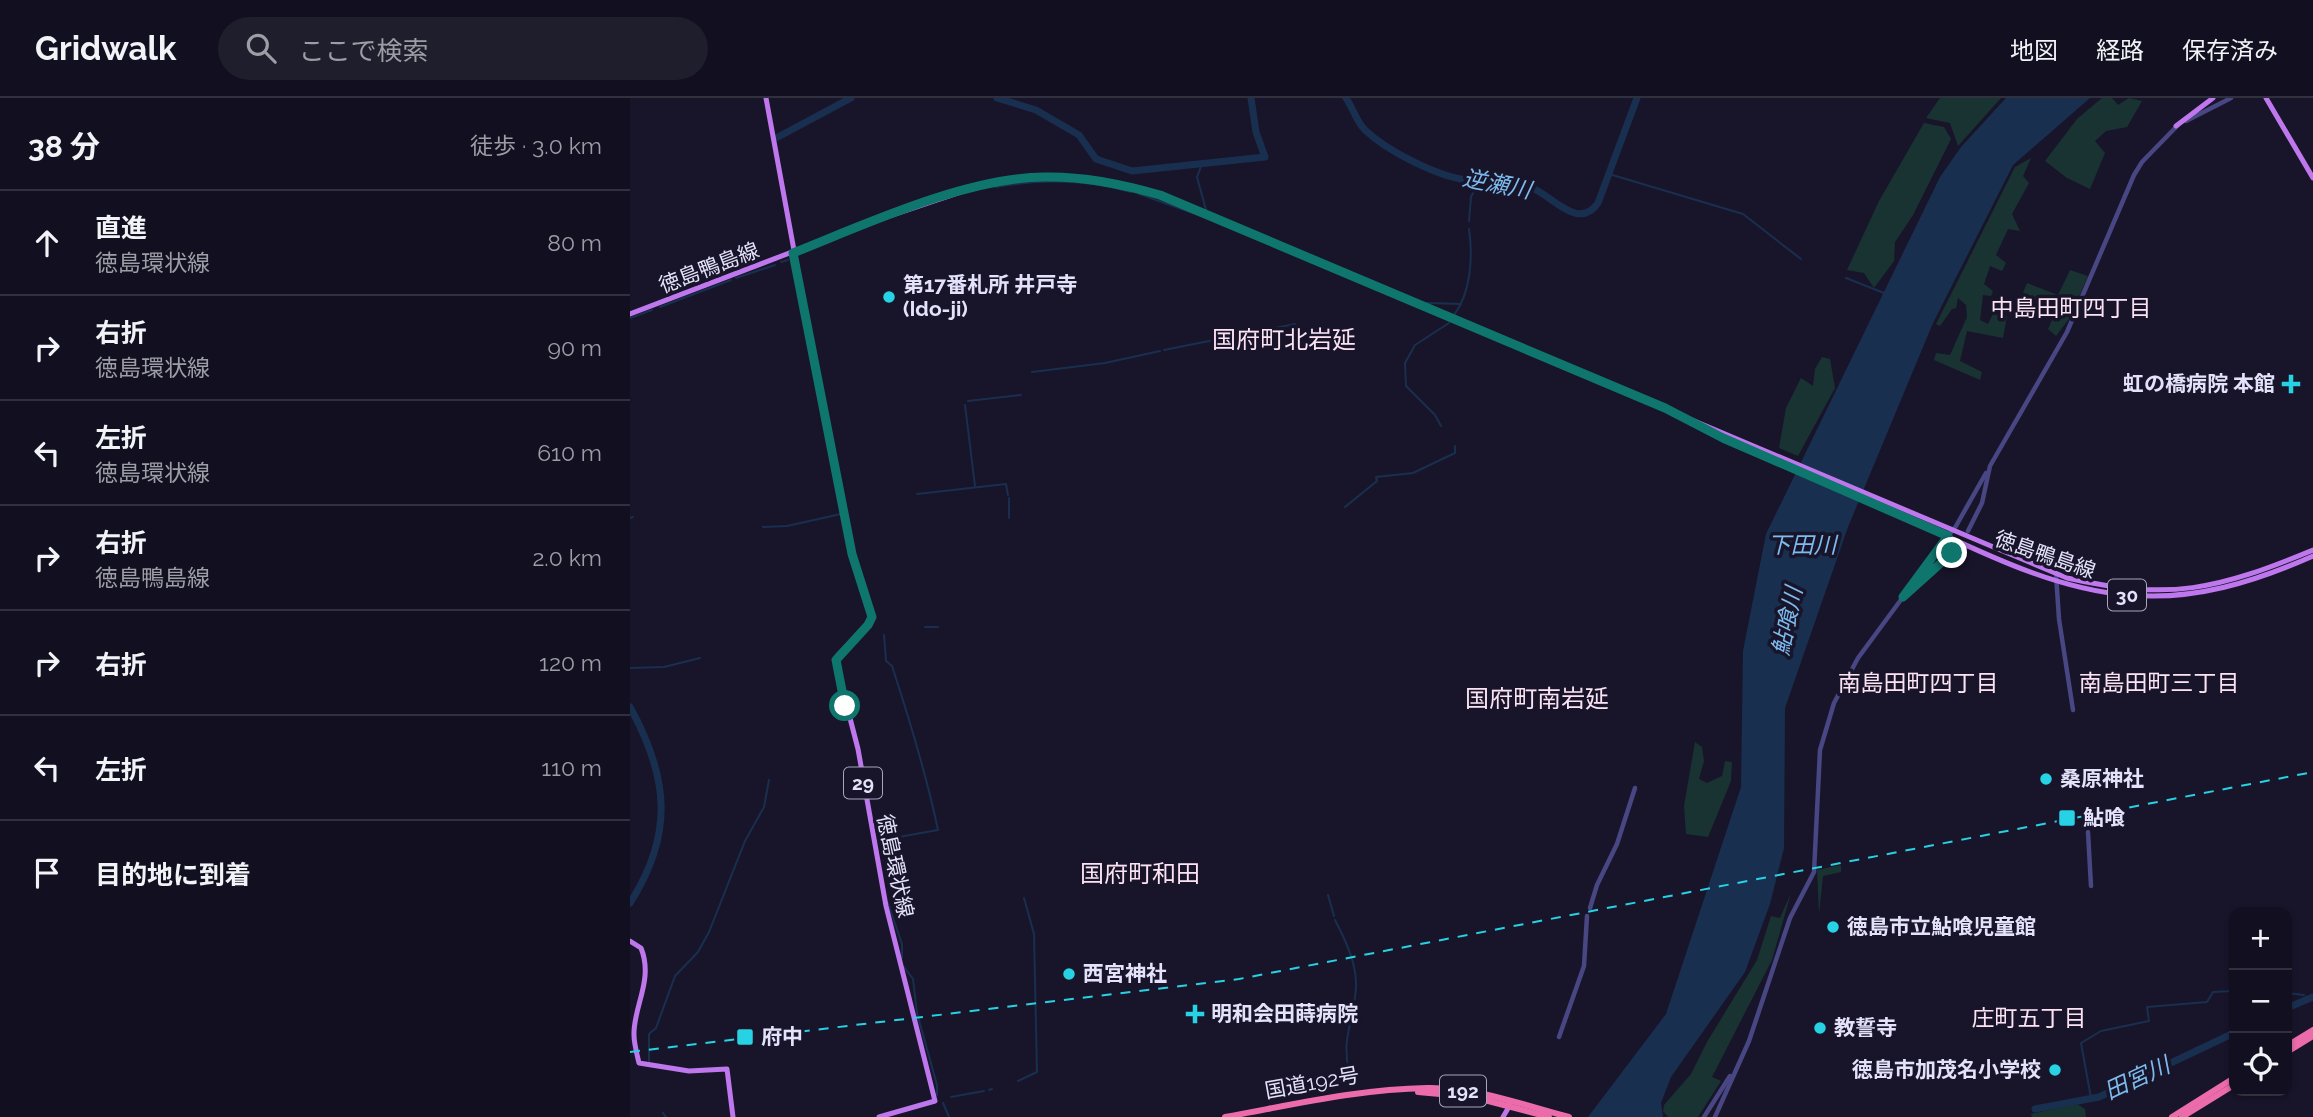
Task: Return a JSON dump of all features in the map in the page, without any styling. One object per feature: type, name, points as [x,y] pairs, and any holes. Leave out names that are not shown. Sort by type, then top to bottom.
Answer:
[{"type":"highway","points":[[2292,1043],[2313,1030]]},
{"type":"highway","points":[[2292,1049],[2313,1036]]},
{"type":"highway","points":[[2172,1117],[2229,1081]]},
{"type":"highway","points":[[2182,1117],[2229,1088]]},
{"type":"highway","name":"国道192号","points":[[1225,1117],[1362,1091],[1406,1090],[1473,1097],[1569,1117]]},
{"type":"highway","name":"国道192号","points":[[1514,1105],[1549,1117]]},
{"type":"main road","name":"徳島環状線","points":[[766,98],[793,253],[852,554],[872,617],[868,625],[838,655],[837,670],[858,749],[872,840],[886,906],[935,1101],[879,1117]]},
{"type":"main road","points":[[2176,126],[2213,98]]},
{"type":"main road","points":[[2266,98],[2313,178]]},
{"type":"main road","name":"徳島鴨島線","points":[[630,314],[982,185],[1042,177],[1109,182],[1160,195],[2057,577],[2126,595],[2170,596],[2235,586],[2313,556]]},
{"type":"main road","name":"徳島鴨島線","points":[[2057,577],[2117,589],[2186,589],[2253,575],[2313,550]]},
{"type":"main road","points":[[630,942],[641,948],[645,966],[641,1005],[634,1032],[639,1063],[689,1071],[727,1069],[733,1117]]},
{"type":"main road","points":[[1503,1117],[1514,1105]]},
{"type":"street","points":[[1715,1117],[1753,1030],[1790,918],[1814,872],[1820,750],[1827,721],[1848,674],[1949,533],[2067,332],[2142,162],[2176,126],[2231,98]]},
{"type":"street","points":[[1968,531],[1980,509],[1990,466]]},
{"type":"street","points":[[1903,597],[1957,547]]},
{"type":"street","points":[[2057,577],[2059,619],[2073,710]]},
{"type":"street","points":[[1590,908],[1617,844],[1634,788]]},
{"type":"street","points":[[2088,831],[2091,886]]},
{"type":"street","points":[[1559,1037],[1575,998],[1584,966],[1587,916]]},
{"type":"street","points":[[1704,1117],[1734,1072]]},
{"type":"green space","points":[[1940,98],[2001,98],[1958,146],[1950,123],[1926,118]]},
{"type":"green space","points":[[2102,98],[2112,98],[2118,105],[2129,98],[2142,101],[2127,127],[2106,131],[2095,141],[2105,153],[2090,189],[2067,178],[2045,161],[2077,119]]},
{"type":"green space","points":[[1924,123],[1944,127],[1951,139],[1913,215],[1895,242],[1894,261],[1874,288],[1864,273],[1847,270],[1879,201]]},
{"type":"green space","points":[[2031,158],[2023,176],[2029,183],[2012,214],[2020,231],[2008,229],[1996,255],[2006,263],[2002,271],[1990,266],[1984,284],[1993,291],[1991,296],[1983,295],[1980,320],[1988,324],[1993,314],[2007,316],[2003,338],[1967,331],[1960,361],[1982,372],[1980,380],[1934,360],[1936,353],[1950,355],[1967,317],[1966,305],[1958,298],[1956,308],[1952,309],[1940,326],[1936,324],[2015,167]]},
{"type":"green space","points":[[2070,270],[2088,276],[2071,316],[2056,336],[2048,329],[2054,316],[2032,307],[2030,298],[2023,293],[2027,283],[2058,295]]},
{"type":"green space","points":[[1822,357],[1830,359],[1835,388],[1798,456],[1779,448],[1786,408],[1801,378],[1813,386],[1815,369]]},
{"type":"green space","points":[[1695,742],[1702,747],[1704,761],[1699,779],[1707,783],[1722,776],[1725,761],[1732,762],[1731,781],[1708,837],[1686,834],[1684,806]]},
{"type":"green space","points":[[1841,865],[1841,872],[1823,876],[1819,914],[1817,870]]},
{"type":"green space","points":[[1791,893],[1772,960],[1712,1077],[1721,1081],[1698,1117],[1668,1117],[1663,1111],[1664,1105],[1691,1074],[1707,1042],[1757,960],[1771,916],[1780,918]]},
{"type":"green space","points":[[2077,1104],[2085,1109],[2086,1117],[2032,1117],[2031,1114]]},
{"type":"water","name":"下田川","points":[[2006,98],[2090,98],[2013,165],[1933,323],[1848,527],[1785,708],[1784,848],[1770,904],[1745,972],[1671,1077],[1661,1103],[1663,1117],[1588,1117],[1666,1014],[1741,787],[1743,651],[1766,534],[1940,177],[1961,147]]},
{"type":"waterway","points":[[778,137],[851,98]]},
{"type":"waterway","points":[[997,98],[1036,110],[1079,135],[1096,159],[1132,171],[1265,157],[1256,132],[1251,98]]},
{"type":"waterway","name":"逆瀬川","points":[[1346,98],[1365,130],[1413,161],[1454,178],[1530,187],[1573,213],[1582,214],[1598,203],[1637,98]]},
{"type":"waterway","points":[[1202,164],[1197,177],[1206,210]]},
{"type":"waterway","points":[[1609,174],[1743,214],[1801,259]]},
{"type":"waterway","points":[[1469,221],[1471,197],[1479,181]]},
{"type":"waterway","points":[[996,187],[1063,182],[1131,192]]},
{"type":"waterway","points":[[1139,194],[1204,217]]},
{"type":"waterway","points":[[1454,315],[1464,296],[1469,274],[1469,229]]},
{"type":"waterway","points":[[781,262],[788,260]]},
{"type":"waterway","points":[[736,278],[775,265]]},
{"type":"waterway","points":[[1846,278],[1884,293]]},
{"type":"waterway","points":[[660,307],[731,280]]},
{"type":"waterway","points":[[1427,303],[1461,304]]},
{"type":"waterway","points":[[630,318],[652,310]]},
{"type":"waterway","points":[[1441,426],[1435,415],[1406,386],[1405,363],[1415,345],[1449,323]]},
{"type":"waterway","points":[[1164,350],[1295,324]]},
{"type":"waterway","points":[[1032,372],[1105,363],[1160,351]]},
{"type":"waterway","points":[[968,401],[1021,395]]},
{"type":"waterway","points":[[965,405],[975,486]]},
{"type":"waterway","points":[[1345,507],[1377,481],[1376,477],[1413,473],[1455,453],[1455,446]]},
{"type":"waterway","points":[[917,494],[1006,484],[1008,495]]},
{"type":"waterway","points":[[1009,498],[1009,518]]},
{"type":"waterway","points":[[763,527],[787,526],[841,514]]},
{"type":"waterway","points":[[925,627],[938,627]]},
{"type":"waterway","points":[[876,841],[938,830],[905,707],[892,666],[886,661],[884,635]]},
{"type":"waterway","points":[[630,668],[664,667],[700,658]]},
{"type":"waterway","points":[[630,707],[653,758],[661,806],[660,829],[654,853],[630,903]]},
{"type":"waterway","points":[[649,1062],[649,1034],[656,1028],[675,976],[698,952],[709,932],[745,841],[764,807],[769,780]]},
{"type":"waterway","points":[[1328,895],[1334,916]]},
{"type":"waterway","points":[[1018,1081],[1037,1072],[1034,934],[1024,898]]},
{"type":"waterway","points":[[888,903],[902,944],[902,958]]},
{"type":"waterway","points":[[1294,1088],[1349,1072],[1347,1042],[1356,977],[1348,947],[1335,920]]},
{"type":"waterway","points":[[904,967],[913,979],[917,1013],[937,1085],[937,1095]]},
{"type":"waterway","points":[[2091,1098],[2081,1043],[2101,1031],[2149,1021],[2147,1007],[2207,1002],[2213,992],[2229,991]]},
{"type":"waterway","points":[[2292,994],[2304,995]]},
{"type":"waterway","name":"田宮川","points":[[2292,1006],[2313,997]]},
{"type":"waterway","name":"田宮川","points":[[2035,1109],[2099,1097],[2229,1035]]},
{"type":"waterway","points":[[951,1097],[984,1091]]},
{"type":"waterway","points":[[943,1103],[949,1117]]},
{"type":"waterway","points":[[663,1113],[666,1117]]},
{"type":"railway","points":[[630,1052],[1239,979],[2313,772]]},
{"type":"place","name":"第17番札所 井戸寺 (Ido-ji)","points":[[889,297]]},
{"type":"place","name":"虹の橋病院 本館","points":[[2291,384]]},
{"type":"place","name":"桑原神社","points":[[2046,779]]},
{"type":"place","name":"鮎喰","points":[[2067,818]]},
{"type":"place","name":"徳島市立鮎喰児童館","points":[[1833,927]]},
{"type":"place","name":"西宮神社","points":[[1069,974]]},
{"type":"place","name":"明和会田蒔病院","points":[[1195,1014]]},
{"type":"place","name":"教誓寺","points":[[1820,1028]]},
{"type":"place","name":"府中","points":[[745,1037]]},
{"type":"place","name":"徳島市加茂名小学校","points":[[2055,1070]]},
{"type":"district","name":"中島田町四丁目","points":[[2071,308]]},
{"type":"district","name":"国府町北岩延","points":[[1284,340]]},
{"type":"district","name":"南島田町四丁目","points":[[1918,683]]},
{"type":"district","name":"南島田町三丁目","points":[[2159,683]]},
{"type":"district","name":"国府町南岩延","points":[[1537,699]]},
{"type":"district","name":"国府町和田","points":[[1140,874]]},
{"type":"district","name":"庄町五丁目","points":[[2029,1018]]},
{"type":"route","points":[[845,706],[836,660],[872,617],[852,554],[793,253],[860,226],[982,185],[1021,178],[1085,178],[1160,195],[1665,408],[1723,438],[1948,536],[1903,597],[1952,553]]},
{"type":"water label","name":"鮎喰川","points":[[1787,621]]}]
